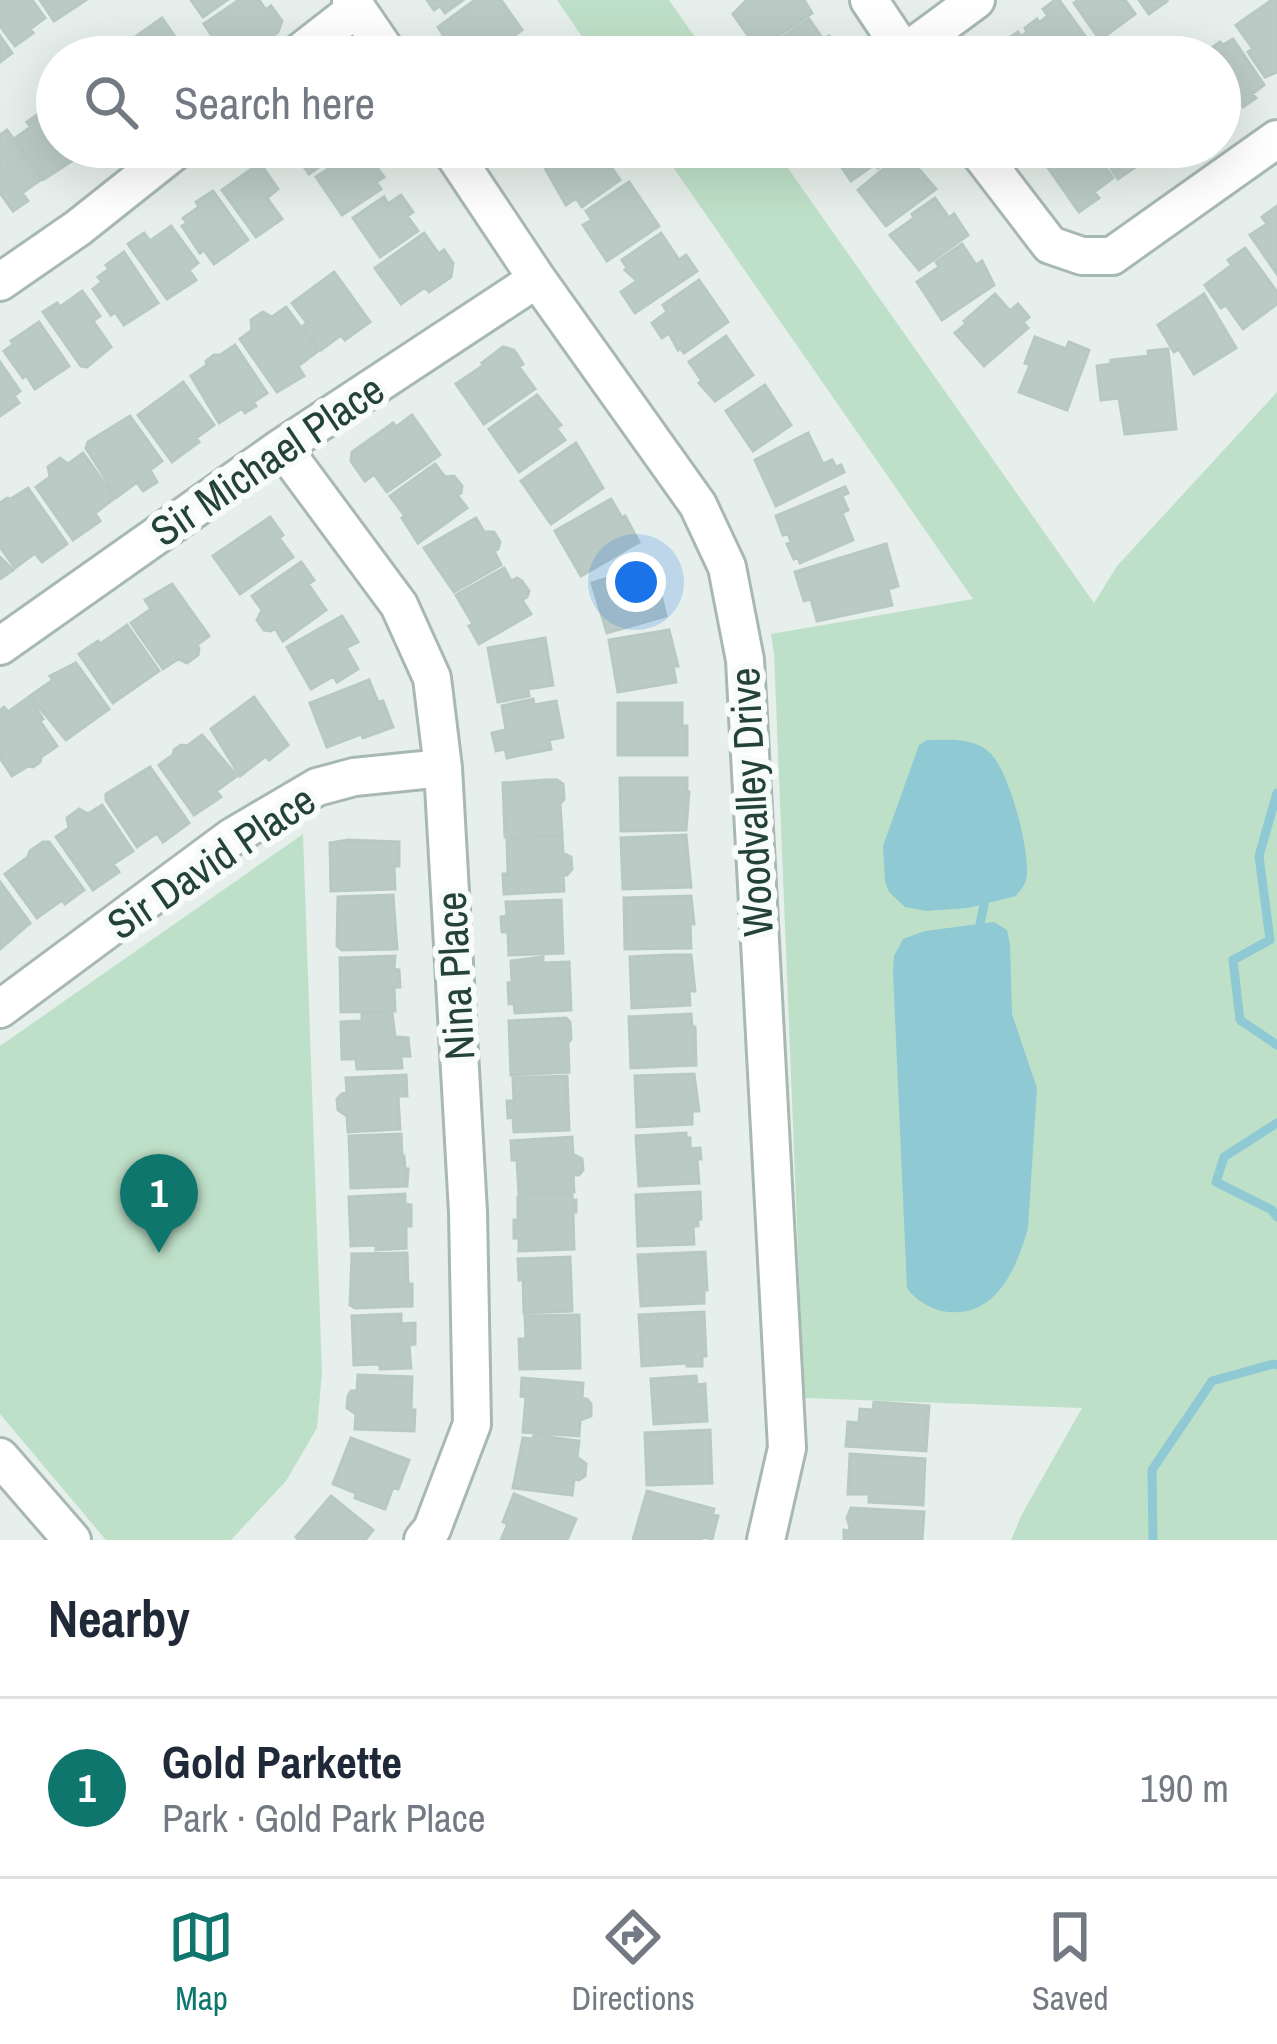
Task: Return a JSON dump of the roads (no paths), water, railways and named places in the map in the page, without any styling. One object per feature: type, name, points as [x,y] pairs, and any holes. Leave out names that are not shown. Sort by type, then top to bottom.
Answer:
[{"type":"street","points":[[869,0],[893,36]]},
{"type":"street","points":[[930,36],[976,0]]},
{"type":"street","points":[[318,36],[354,4],[376,36]]},
{"type":"street","points":[[1241,165],[1277,139]]},
{"type":"street","points":[[0,282],[154,168]]},
{"type":"street","name":"Woodvalley Drive","points":[[463,168],[698,505],[727,567],[745,660],[787,1448],[766,1540]]},
{"type":"street","points":[[991,168],[1050,245],[1082,256],[1112,256],[1236,168]]},
{"type":"street","name":"Sir Michael Place","points":[[0,646],[282,447],[537,279]]},
{"type":"street","name":"Nina Place","points":[[282,447],[399,605],[432,679],[443,768],[468,1212],[472,1424],[432,1529],[423,1540]]},
{"type":"street","name":"Sir David Place","points":[[0,1009],[232,837],[317,787],[354,777],[443,768]]},
{"type":"street","points":[[0,1457],[72,1540]]},
{"type":"water","points":[[927,740],[976,744],[997,762],[1026,852],[1026,880],[1016,896],[968,908],[926,911],[905,907],[889,892],[883,846],[919,745]]},
{"type":"water","points":[[994,922],[1007,930],[1012,1014],[1037,1088],[1028,1228],[1011,1273],[992,1298],[965,1311],[948,1312],[925,1304],[907,1288],[894,956],[903,939],[925,931]]},
{"type":"waterway","points":[[1277,793],[1259,856],[1270,940],[1233,960],[1240,1020],[1277,1045]]},
{"type":"waterway","points":[[980,924],[984,905]]},
{"type":"waterway","points":[[1277,1123],[1224,1157],[1216,1182],[1277,1217]]},
{"type":"waterway","points":[[1153,1540],[1152,1470],[1212,1381],[1277,1365]]},
{"type":"place","name":"Gold Parkette","points":[[159,1253]]}]
